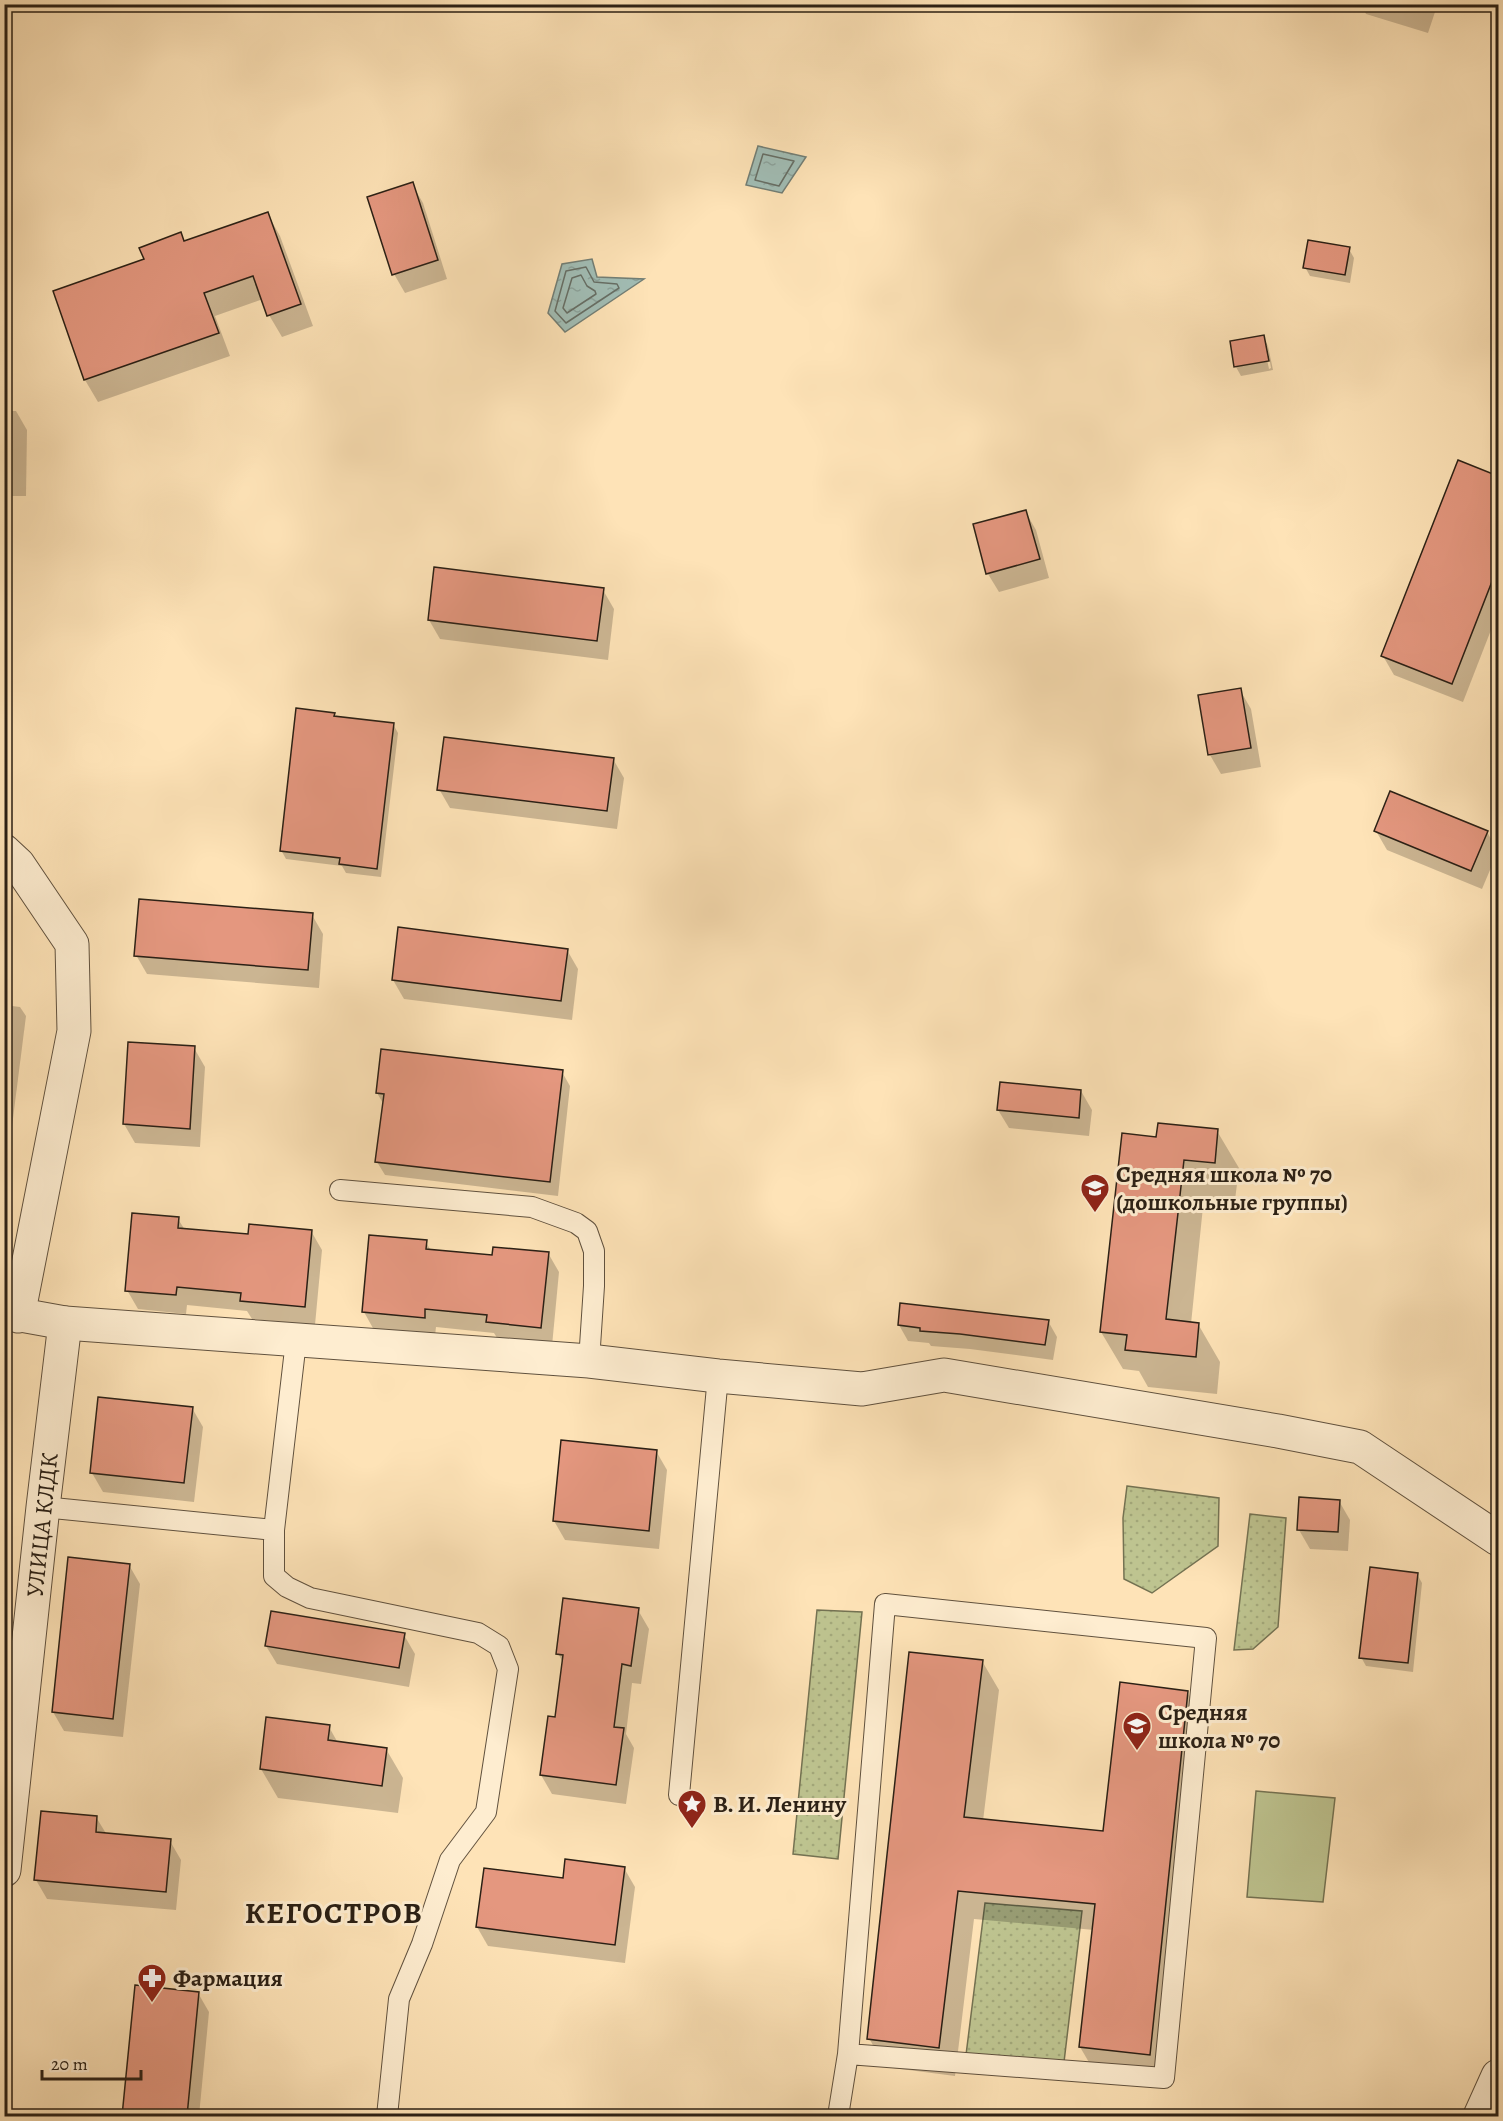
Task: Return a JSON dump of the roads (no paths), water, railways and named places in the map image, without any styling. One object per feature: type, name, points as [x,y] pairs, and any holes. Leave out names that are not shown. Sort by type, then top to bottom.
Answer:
[{"type":"street","points":[[4,851],[18,864],[72,944],[74,1031],[11,1314],[65,1323],[589,1361],[862,1389],[944,1375],[1360,1447],[1498,1539]]},
{"type":"street","name":"УЛИЦА КЛДК","points":[[4,1870],[65,1323]]},
{"type":"street","points":[[1480,2116],[1498,2076]]},
{"type":"lane","points":[[340,1190],[532,1207],[576,1223],[587,1231],[594,1251],[589,1361]]},
{"type":"lane","points":[[296,1341],[274,1530],[274,1576],[287,1587],[310,1598],[478,1633],[499,1646],[508,1669],[486,1812],[450,1860],[422,1944],[399,1999],[387,2116]]},
{"type":"lane","points":[[679,1795],[718,1376]]},
{"type":"lane","points":[[43,1507],[274,1530]]},
{"type":"lane","points":[[838,2116],[848,2054],[885,1604],[1206,1638],[1164,2078],[848,2054]]},
{"type":"water","points":[[758,146],[806,157],[782,193],[746,185]]},
{"type":"water","points":[[592,259],[597,277],[644,279],[565,332],[548,313],[562,264]]},
{"type":"place","name":"Средняя школа № 70 (дошкольные группы)","points":[[1095,1214]]},
{"type":"place","name":"Средняя школа № 70","points":[[1137,1752]]},
{"type":"place","name":"В. И. Ленину","points":[[692,1830]]},
{"type":"place","name":"Фармация","points":[[152,2004]]},
{"type":"district","name":"КЕГОСТРОВ","points":[[334,1913]]}]
